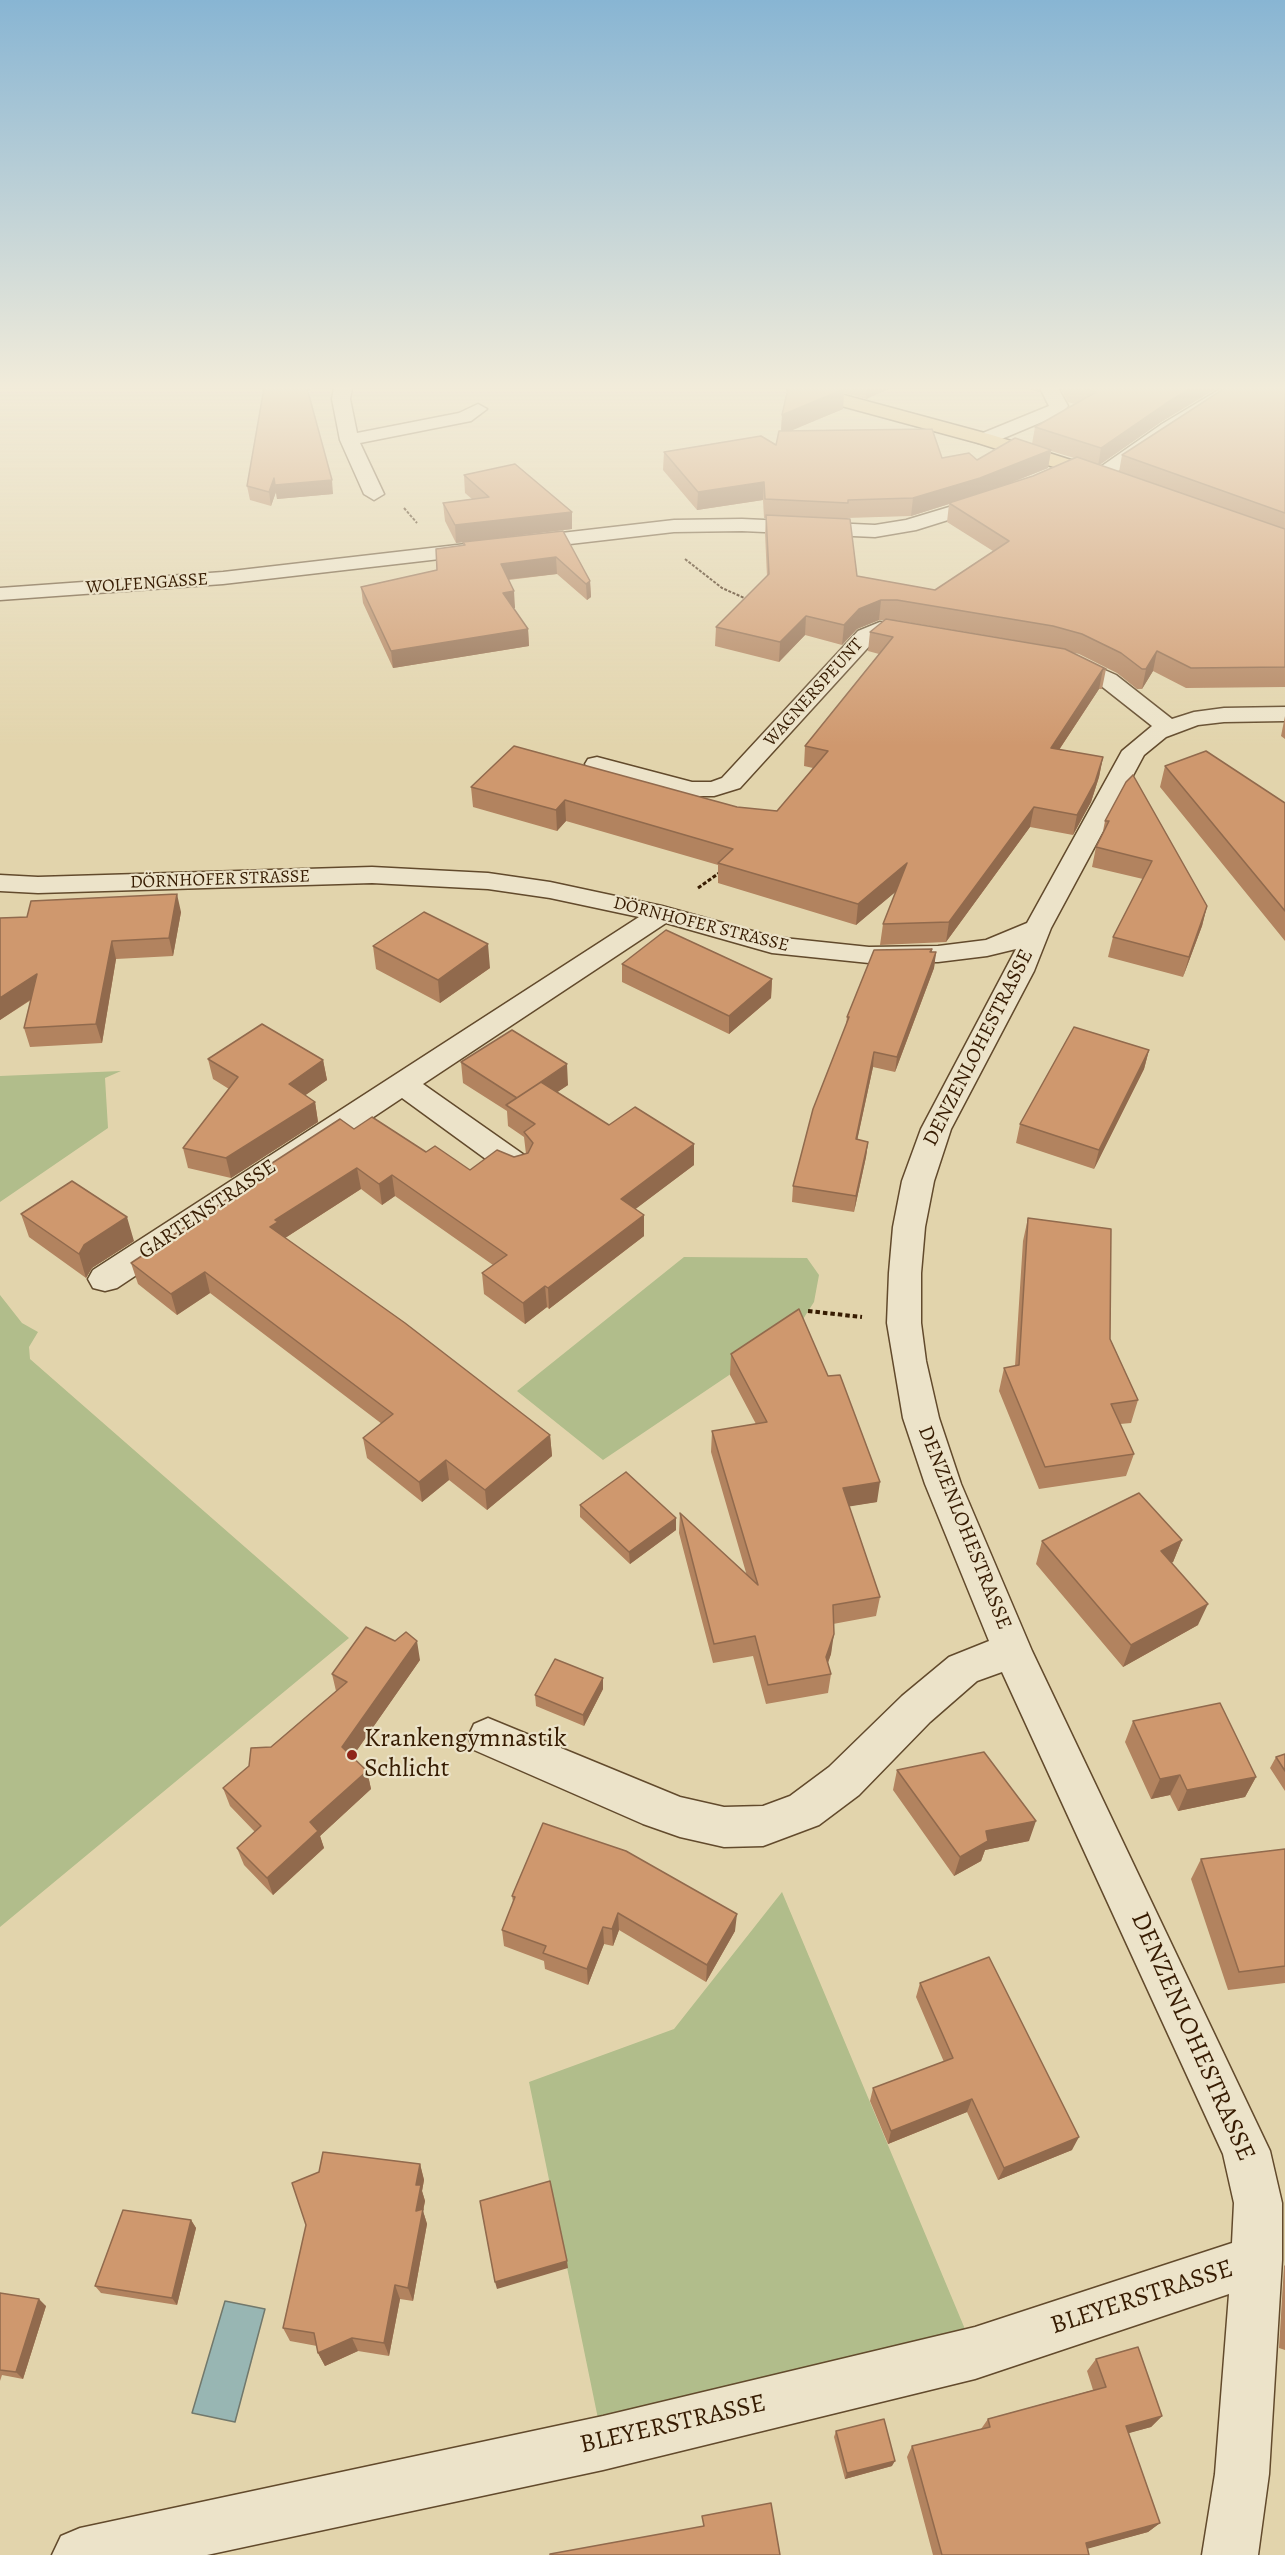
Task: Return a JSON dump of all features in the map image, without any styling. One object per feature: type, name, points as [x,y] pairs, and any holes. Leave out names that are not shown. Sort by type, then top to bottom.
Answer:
[{"type":"street","name":"WOLFENGASSE","points":[[0,594],[223,578],[661,527],[742,525],[875,531],[909,526],[968,507]]},
{"type":"street","name":"WAGNERSPEUNT","points":[[597,764],[691,789],[723,786],[737,778],[866,636],[888,629],[928,635]]},
{"type":"street","points":[[1039,653],[1070,661],[1095,672],[1168,727]]},
{"type":"street","points":[[1038,928],[1134,751],[1168,727],[1194,719],[1285,714]]},
{"type":"street","name":"DÖRNHOFER STRASSE","points":[[0,883],[38,885],[372,875],[438,877],[518,885],[662,914],[772,945],[869,955],[938,954],[987,948],[1006,943],[1038,928]]},
{"type":"street","name":"GARTENSTRASSE","points":[[105,1279],[662,914]]},
{"type":"street","name":"DENZENLOHESTRASSE","points":[[1038,928],[1020,971],[936,1129],[926,1154],[909,1227],[904,1323],[909,1362],[921,1419],[943,1484],[1013,1652],[1139,1916],[1246,2151],[1258,2203],[1257,2259],[1242,2474],[1230,2555]]},
{"type":"street","points":[[403,1084],[516,1165]]},
{"type":"street","name":"DENZENLOHESTRASSE","points":[[488,1737],[643,1804],[680,1817],[724,1827],[763,1826],[804,1811],[844,1781],[915,1709],[963,1669],[986,1659],[1013,1652]]},
{"type":"street","name":"BLEYERSTRASSE","points":[[80,2555],[603,2443],[975,2353],[1257,2259]]},
{"type":"path","points":[[404,507],[442,554]]},
{"type":"path","points":[[661,527],[686,560],[722,588],[753,601]]},
{"type":"path","points":[[662,914],[728,866]]},
{"type":"path","points":[[808,1311],[904,1323]]},
{"type":"green space","points":[[121,1071],[105,1078],[108,1128],[0,1202],[0,1076]]},
{"type":"green space","points":[[684,1257],[807,1258],[819,1275],[814,1302],[796,1330],[603,1460],[517,1391]]},
{"type":"green space","points":[[0,1295],[22,1323],[38,1332],[29,1347],[30,1359],[349,1638],[0,1927]]},
{"type":"green space","points":[[782,1892],[975,2353],[603,2443],[529,2082],[674,2029]]},
{"type":"water","points":[[225,2301],[265,2309],[235,2422],[192,2413]]},
{"type":"building","points":[[445,507],[566,507],[572,512],[455,525]]},
{"type":"building","points":[[956,507],[1222,507],[1285,529],[1285,667],[1191,668],[1157,651],[1146,669],[1142,669],[1121,653],[1082,634],[1053,626],[897,600],[881,600],[859,609],[844,625],[806,616],[780,642],[716,627],[769,574],[766,515],[850,519],[857,576],[935,590],[1009,541]]},
{"type":"building","points":[[1269,507],[1285,507],[1285,513]]},
{"type":"building","points":[[563,531],[590,581],[586,584],[556,557],[501,564],[514,591],[503,593],[528,629],[391,651],[361,587],[437,570],[436,549],[465,545],[463,542]]},
{"type":"building","points":[[886,619],[1065,649],[1106,669],[1103,669],[1051,748],[1103,757],[1095,782],[1077,815],[1034,807],[949,922],[883,924],[907,863],[858,904],[718,863],[733,849],[565,800],[556,810],[471,787],[514,746],[737,807],[777,811],[828,751],[805,746],[893,637],[870,632]]},
{"type":"building","points":[[1206,751],[1285,803],[1285,911],[1165,766]]},
{"type":"building","points":[[1133,775],[1207,906],[1189,957],[1113,937],[1152,861],[1096,847],[1109,821],[1105,821],[1126,782]]},
{"type":"building","points":[[177,894],[169,938],[112,941],[96,1024],[24,1028],[37,974],[0,998],[0,918],[27,917],[31,901]]},
{"type":"building","points":[[424,912],[488,944],[438,980],[373,946]]},
{"type":"building","points":[[666,930],[772,979],[729,1016],[622,964]]},
{"type":"building","points":[[932,949],[930,952],[936,952],[897,1057],[874,1052],[856,1139],[868,1142],[856,1196],[793,1186],[813,1109],[874,950]]},
{"type":"building","points":[[262,1024],[323,1060],[289,1084],[315,1102],[226,1158],[183,1148],[238,1077],[208,1059]]},
{"type":"building","points":[[1074,1027],[1149,1050],[1099,1150],[1020,1124]]},
{"type":"building","points":[[512,1030],[567,1064],[517,1098],[461,1062]]},
{"type":"building","points":[[541,1082],[609,1125],[635,1107],[694,1144],[621,1199],[644,1215],[548,1288],[545,1286],[523,1303],[482,1273],[507,1255],[392,1175],[379,1184],[357,1168],[275,1220],[278,1222],[270,1227],[405,1323],[550,1435],[485,1490],[446,1460],[419,1482],[363,1438],[393,1414],[205,1272],[171,1294],[131,1263],[273,1169],[266,1167],[340,1119],[354,1129],[372,1117],[426,1152],[435,1146],[470,1170],[497,1150],[514,1157],[528,1153],[533,1143],[524,1132],[535,1124],[506,1105]]},
{"type":"building","points":[[72,1181],[127,1217],[84,1245],[79,1254],[21,1214]]},
{"type":"building","points":[[1028,1218],[1111,1229],[1110,1339],[1138,1400],[1111,1404],[1134,1454],[1045,1467],[1004,1368],[1019,1365]]},
{"type":"building","points":[[799,1309],[828,1376],[840,1375],[880,1482],[843,1488],[880,1597],[833,1605],[834,1634],[826,1657],[831,1674],[768,1685],[755,1636],[714,1644],[680,1513],[758,1585],[712,1431],[767,1422],[731,1354]]},
{"type":"building","points":[[626,1472],[676,1518],[629,1552],[580,1505]]},
{"type":"building","points":[[1139,1493],[1182,1540],[1161,1551],[1208,1604],[1131,1645],[1042,1541]]},
{"type":"building","points":[[366,1627],[395,1641],[406,1632],[417,1641],[342,1747],[367,1771],[310,1822],[318,1831],[267,1878],[237,1848],[261,1826],[223,1788],[249,1766],[251,1748],[271,1747],[347,1682],[332,1674]]},
{"type":"building","points":[[555,1659],[603,1678],[583,1715],[535,1695]]},
{"type":"building","points":[[1220,1703],[1256,1777],[1187,1790],[1180,1775],[1160,1779],[1133,1721]]},
{"type":"building","points":[[984,1752],[1036,1821],[986,1831],[988,1841],[960,1857],[897,1770]]},
{"type":"building","points":[[1285,1754],[1285,1771],[1276,1757]]},
{"type":"building","points":[[543,1823],[626,1851],[737,1914],[707,1965],[618,1913],[612,1929],[603,1927],[587,1969],[543,1953],[546,1946],[502,1930],[515,1897],[512,1896]]},
{"type":"building","points":[[1285,1849],[1285,1966],[1239,1972],[1201,1859]]},
{"type":"building","points":[[989,1957],[1079,2137],[1004,2168],[972,2099],[891,2131],[873,2088],[953,2058],[920,1983]]},
{"type":"building","points":[[323,2152],[420,2164],[416,2185],[421,2185],[416,2211],[423,2209],[408,2288],[395,2285],[384,2343],[352,2338],[318,2353],[314,2333],[283,2328],[306,2225],[292,2183],[319,2172]]},
{"type":"building","points":[[550,2181],[567,2261],[495,2282],[480,2201]]},
{"type":"building","points":[[123,2210],[191,2220],[172,2298],[95,2286]]},
{"type":"building","points":[[0,2293],[39,2299],[16,2372],[0,2370]]},
{"type":"building","points":[[1138,2347],[1162,2416],[1126,2426],[1160,2523],[1086,2543],[1089,2555],[942,2555],[912,2446],[990,2427],[988,2419],[1106,2387],[1096,2359]]},
{"type":"building","points":[[884,2419],[895,2461],[847,2473],[836,2431]]},
{"type":"building","points":[[771,2503],[780,2555],[550,2555],[704,2526],[702,2516]]},
{"type":"place","name":"Krankengymnastik Schlicht","points":[[352,1755]]}]
